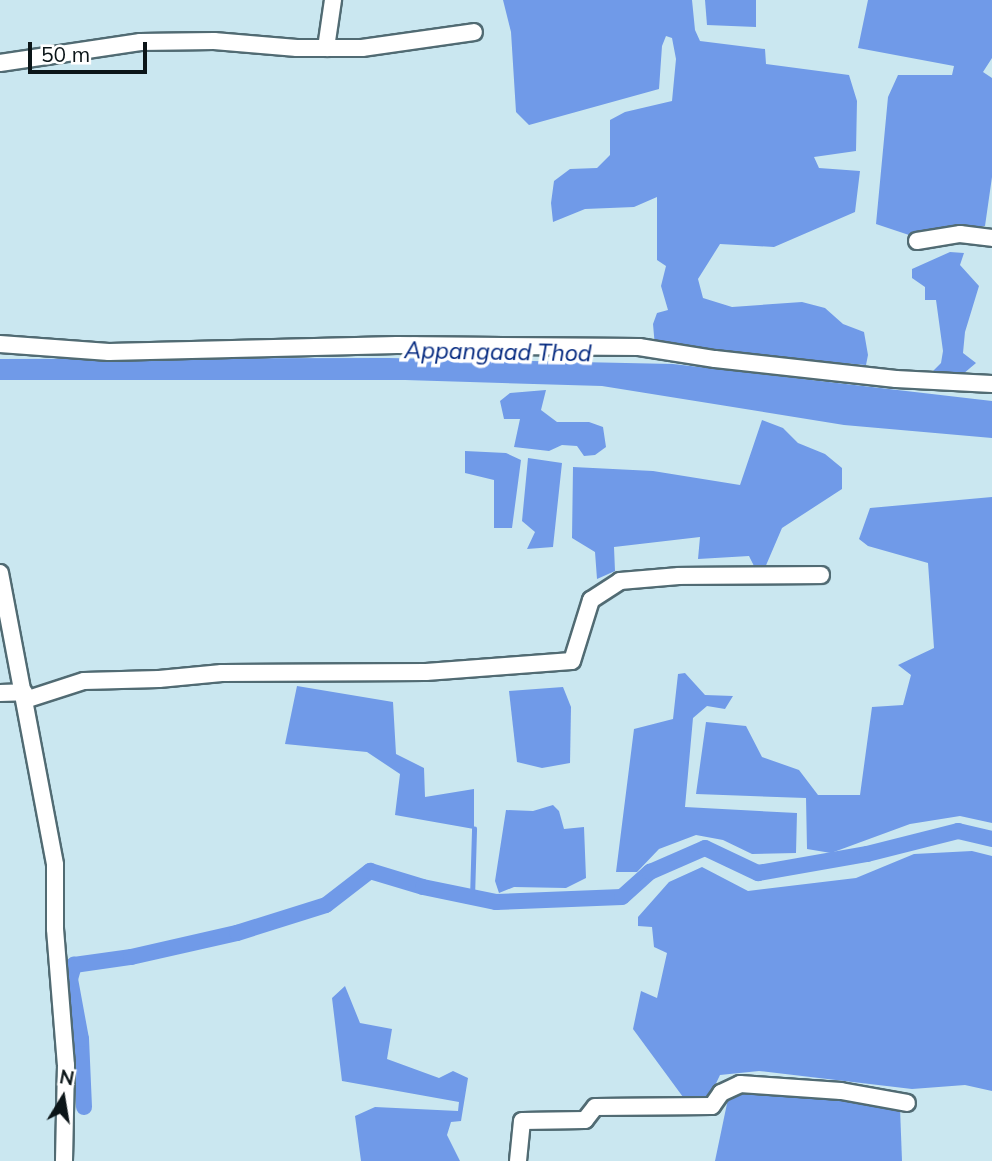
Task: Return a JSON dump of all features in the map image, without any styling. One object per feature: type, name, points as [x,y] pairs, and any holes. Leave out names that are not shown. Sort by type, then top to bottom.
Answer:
[{"type":"street","points":[[326,48],[333,0]]},
{"type":"street","points":[[0,63],[141,42],[214,41],[362,48],[474,32]]},
{"type":"street","points":[[917,242],[960,234],[992,238]]},
{"type":"street","points":[[0,344],[109,352],[397,345],[639,347],[715,359],[856,374],[992,384]]},
{"type":"street","points":[[0,573],[55,865],[55,929],[66,1065],[64,1161]]},
{"type":"street","points":[[0,693],[25,696],[84,681],[159,679],[222,673],[413,673],[572,661],[591,600],[620,581],[679,576],[821,575]]},
{"type":"street","points":[[518,1161],[522,1121],[585,1120],[595,1107],[712,1106],[721,1093],[740,1084],[841,1091],[907,1104]]},
{"type":"water","points":[[503,0],[692,0],[695,30],[700,41],[765,49],[766,64],[849,75],[857,101],[856,151],[814,157],[819,168],[860,171],[855,212],[774,247],[720,244],[698,279],[703,298],[732,307],[802,302],[825,308],[843,324],[864,332],[868,355],[866,365],[655,347],[653,324],[657,313],[668,310],[661,286],[666,266],[657,260],[657,197],[634,207],[585,209],[553,222],[551,203],[554,181],[570,169],[597,168],[610,155],[610,120],[625,112],[672,101],[676,59],[672,38],[666,36],[662,46],[659,89],[529,125],[516,112],[511,32]]},
{"type":"water","points":[[705,0],[756,0],[756,27],[707,25]]},
{"type":"water","points":[[868,0],[992,0],[992,58],[983,72],[992,78],[992,177],[985,226],[940,228],[909,235],[876,224],[888,97],[898,75],[952,75],[954,66],[858,48]]},
{"type":"water","points":[[950,252],[964,253],[960,265],[979,286],[965,332],[963,353],[976,363],[963,374],[951,376],[931,373],[941,363],[943,351],[936,300],[925,300],[925,287],[912,278],[912,269]]},
{"type":"water","points":[[388,358],[673,364],[992,401],[992,438],[844,425],[602,386],[405,380],[0,380],[0,359]]},
{"type":"water","points":[[546,390],[541,410],[557,422],[589,422],[603,427],[606,447],[595,455],[584,456],[577,446],[562,445],[549,451],[514,447],[520,419],[504,419],[500,401],[510,393]]},
{"type":"water","points":[[762,420],[783,428],[798,443],[825,454],[842,468],[842,489],[782,528],[764,570],[755,568],[749,556],[698,559],[700,537],[614,547],[615,571],[597,579],[595,552],[572,538],[573,467],[653,471],[740,485]]},
{"type":"water","points":[[465,451],[506,453],[521,460],[512,528],[494,528],[494,480],[465,473]]},
{"type":"water","points":[[528,458],[562,463],[553,547],[527,549],[535,532],[522,521]]},
{"type":"water","points":[[992,497],[992,823],[960,816],[910,824],[831,853],[807,849],[806,798],[696,794],[706,722],[746,726],[762,757],[799,770],[818,795],[860,795],[872,707],[903,705],[911,675],[898,665],[934,648],[928,563],[868,546],[859,539],[870,508]]},
{"type":"water","points":[[685,673],[705,695],[733,696],[725,709],[707,706],[693,718],[685,807],[797,813],[796,853],[752,854],[723,840],[696,835],[659,849],[637,872],[616,872],[634,729],[673,719],[678,674]]},
{"type":"water","points":[[297,686],[393,702],[396,754],[424,768],[425,797],[474,789],[474,829],[395,815],[400,774],[367,752],[285,744]]},
{"type":"water","points":[[563,687],[571,707],[570,763],[542,768],[517,762],[509,691]]},
{"type":"water","points":[[553,805],[559,811],[564,829],[584,827],[586,878],[566,888],[514,887],[499,893],[495,881],[506,810],[533,811]]},
{"type":"water","points":[[972,851],[992,856],[992,1091],[965,1085],[912,1089],[759,1071],[720,1075],[709,1098],[683,1097],[633,1029],[641,991],[657,998],[667,953],[654,947],[652,927],[638,926],[638,917],[669,882],[702,867],[748,891],[856,878],[914,854]]},
{"type":"water","points":[[345,986],[360,1023],[392,1029],[387,1059],[439,1078],[453,1071],[468,1078],[461,1121],[451,1122],[447,1135],[460,1161],[361,1161],[355,1116],[375,1107],[458,1111],[459,1102],[342,1081],[332,998]]},
{"type":"water","points":[[729,1094],[841,1096],[900,1108],[902,1161],[715,1161]]},
{"type":"waterway","points":[[472,898],[474,829]]},
{"type":"waterway","points":[[84,1107],[81,1039],[70,979],[74,965],[131,957],[237,933],[326,905],[370,871],[423,887],[496,902],[622,897],[650,872],[705,848],[758,873],[867,854],[958,831],[992,839]]},
{"type":"water label","name":"Appangaad Thod","points":[[498,352]]}]
